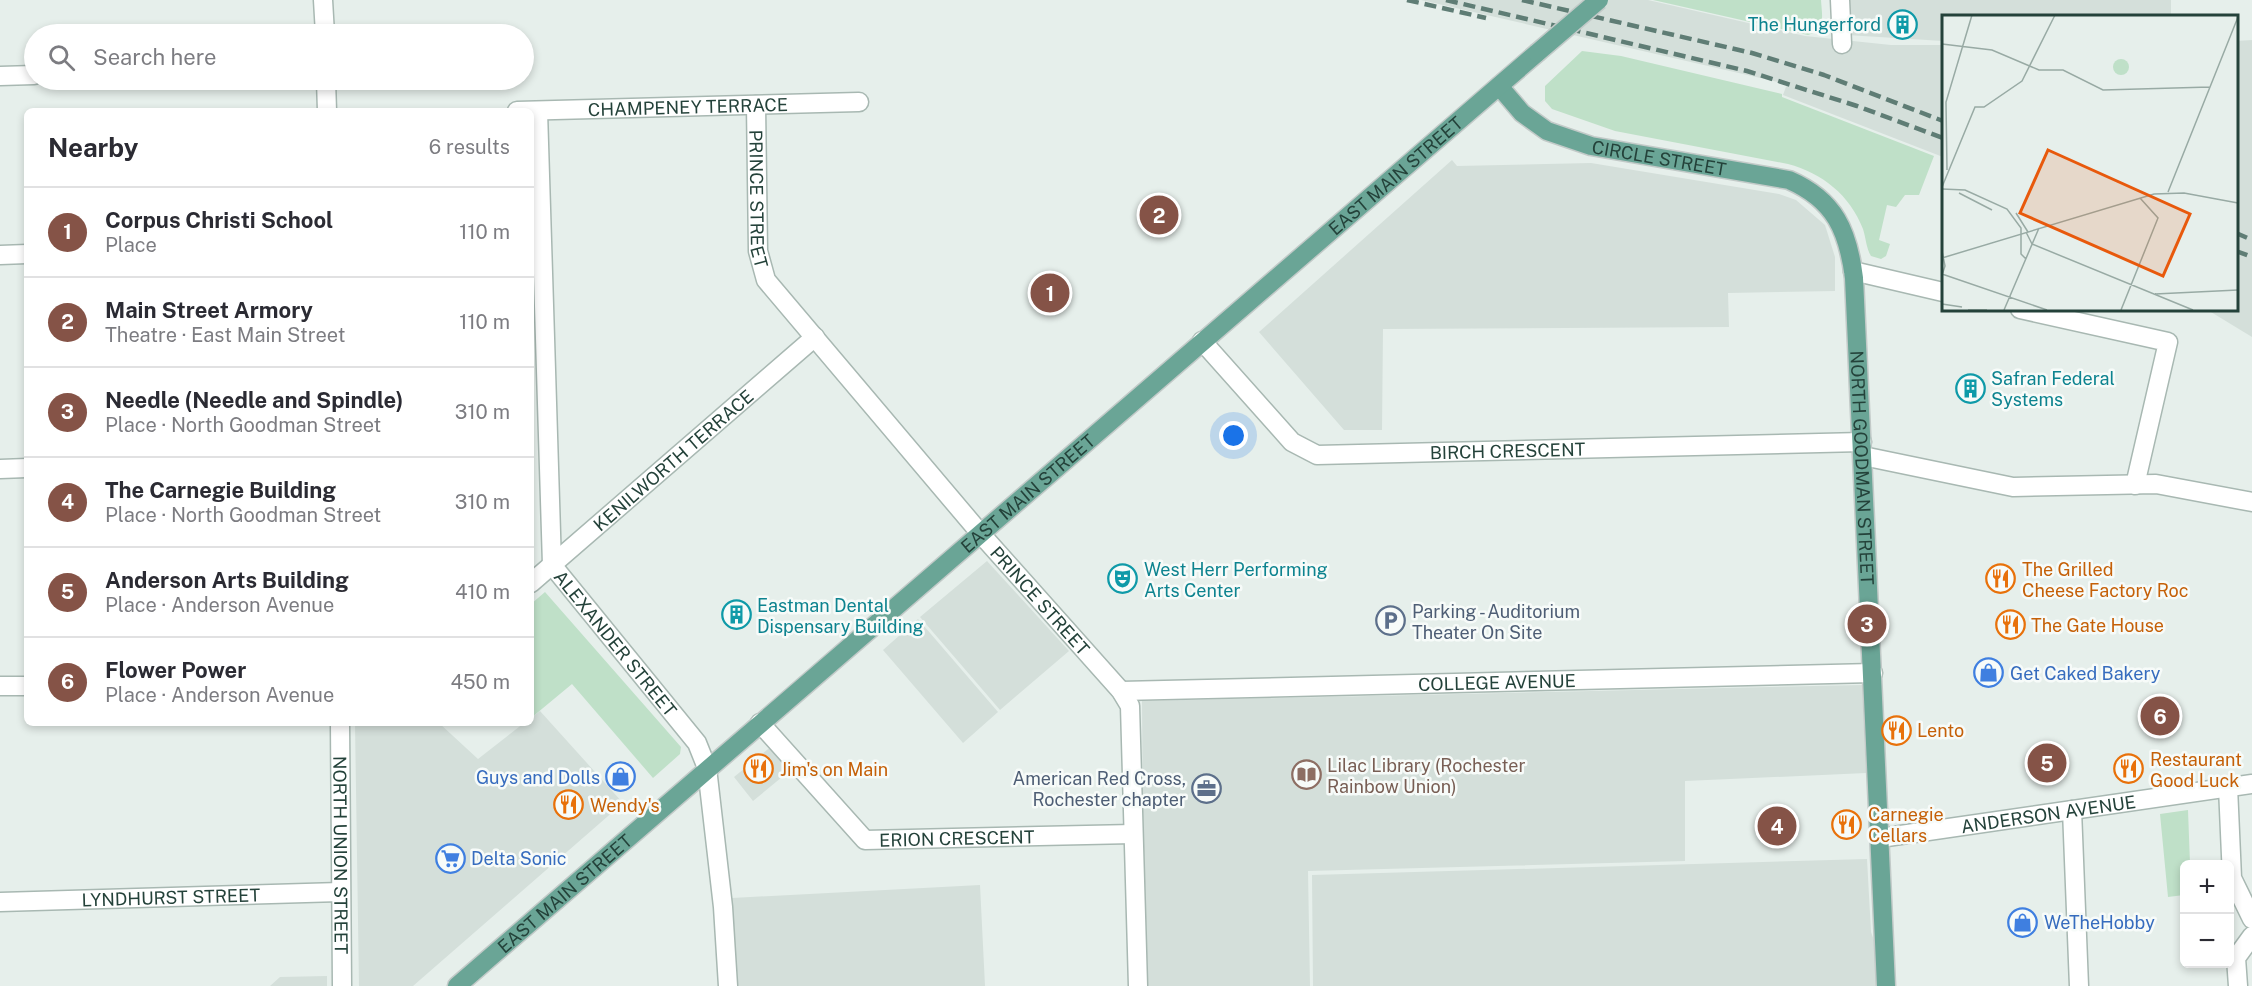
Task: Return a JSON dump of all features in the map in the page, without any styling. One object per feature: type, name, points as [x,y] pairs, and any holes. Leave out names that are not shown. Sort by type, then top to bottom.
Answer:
[{"type":"main road","name":"EAST MAIN STREET","points":[[457,986],[980,532],[1599,0]]},
{"type":"main road","name":"CIRCLE STREET","points":[[1499,86],[1522,113],[1547,131],[1592,146],[1789,180],[1806,187],[1829,207]]},
{"type":"main road","name":"NORTH GOODMAN STREET","points":[[1829,207],[1843,230],[1854,271],[1886,986]]},
{"type":"street","points":[[323,0],[324,24]]},
{"type":"street","points":[[1840,0],[1842,44]]},
{"type":"street","points":[[0,76],[24,75]]},
{"type":"street","points":[[326,90],[327,108]]},
{"type":"street","name":"CHAMPENEY TERRACE","points":[[534,111],[859,102]]},
{"type":"street","name":"PRINCE STREET","points":[[756,105],[759,263],[771,288],[980,532],[1121,691],[1130,706],[1138,986]]},
{"type":"street","name":"ALEXANDER STREET","points":[[538,111],[552,565],[698,743],[707,768],[723,907],[728,986]]},
{"type":"street","points":[[0,255],[24,254]]},
{"type":"street","points":[[1854,271],[1942,292]]},
{"type":"street","points":[[2024,310],[2168,342],[2135,485]]},
{"type":"street","name":"KENILWORTH TERRACE","points":[[534,580],[814,337]]},
{"type":"street","name":"BIRCH CRESCENT","points":[[1202,341],[1300,448],[1330,456],[1862,449],[2013,487],[2156,484],[2252,502]]},
{"type":"street","points":[[0,469],[24,468]]},
{"type":"street","name":"COLLEGE AVENUE","points":[[1121,691],[1873,673]]},
{"type":"street","points":[[0,686],[24,686]]},
{"type":"street","name":"ERION CRESCENT","points":[[760,723],[865,840],[1133,834]]},
{"type":"street","name":"NORTH UNION STREET","points":[[340,726],[342,986]]},
{"type":"street","name":"ANDERSON AVENUE","points":[[1880,838],[2252,784]]},
{"type":"street","points":[[2228,787],[2232,878],[2252,918]]},
{"type":"street","points":[[2072,810],[2079,986]]},
{"type":"street","name":"LYNDHURST STREET","points":[[0,902],[340,892]]},
{"type":"street","points":[[2238,986],[2236,958],[2252,936]]},
{"type":"shaded area","points":[[1421,0],[1648,0],[1805,36],[1891,45],[1942,45],[1942,157],[1783,95],[1787,84]]},
{"type":"shaded area","name":"The Hungerford","points":[[1845,0],[2171,0],[2171,15],[1942,15],[1942,41],[1847,35]]},
{"type":"shaded area","points":[[2252,40],[2252,337],[2208,310],[2237,310],[2237,41]]},
{"type":"shaded area","points":[[1452,160],[1457,166],[1591,163],[1779,194],[1796,200],[1825,225],[1835,257],[1835,291],[1728,293],[1729,327],[1383,329],[1382,430],[1344,430],[1259,332]]},
{"type":"shaded area","points":[[987,561],[1069,651],[1000,710],[920,617]]},
{"type":"shaded area","points":[[918,619],[998,712],[963,743],[883,650]]},
{"type":"shaded area","points":[[1862,685],[1866,773],[1685,781],[1685,861],[1308,871],[1310,986],[1144,986],[1142,701]]},
{"type":"shaded area","points":[[540,711],[623,803],[413,986],[359,986],[355,726],[442,726],[478,759],[520,726],[534,726],[534,716]]},
{"type":"shaded area","points":[[773,745],[793,768],[753,801],[734,777]]},
{"type":"shaded area","points":[[1867,859],[1871,932],[1876,946],[1878,986],[1313,986],[1312,875]]},
{"type":"shaded area","points":[[980,885],[985,986],[737,986],[732,898]]},
{"type":"shaded area","points":[[327,976],[327,986],[270,986],[280,977]]},
{"type":"green space","points":[[1653,0],[1821,0],[1822,21],[1818,29],[1808,35]]},
{"type":"green space","points":[[1582,51],[1621,56],[1782,94],[1782,97],[1934,156],[1919,195],[1905,195],[1896,207],[1887,205],[1879,240],[1890,244],[1886,256],[1881,259],[1871,256],[1863,229],[1843,196],[1812,173],[1788,164],[1615,131],[1552,109],[1545,101],[1545,86]]},
{"type":"green space","points":[[545,592],[681,747],[680,754],[653,778],[572,684],[534,716],[534,601]]},
{"type":"green space","points":[[2188,810],[2190,860],[2180,860],[2180,896],[2168,897],[2160,814]]},
{"type":"railway","points":[[1407,0],[1486,18]]},
{"type":"railway","points":[[1446,0],[1747,71],[1857,106],[1942,138]]},
{"type":"railway","points":[[1522,0],[1752,53],[1824,75],[1942,121]]},
{"type":"railway","points":[[2237,233],[2252,240]]},
{"type":"railway","points":[[2237,251],[2252,257]]},
{"type":"place","name":"The Hungerford","points":[[1902,24]]},
{"type":"place","name":"Main Street Armory","points":[[1159,215]]},
{"type":"place","name":"Corpus Christi School","points":[[1050,293]]},
{"type":"place","name":"Safran Federal Systems","points":[[1970,388]]},
{"type":"place","name":"West Herr Performing Arts Center","points":[[1123,579]]},
{"type":"place","name":"The Grilled Cheese Factory Roc","points":[[2001,579]]},
{"type":"place","name":"Eastman Dental Dispensary Building","points":[[736,615]]},
{"type":"place","name":"Parking - Auditorium Theater On Site","points":[[1391,621]]},
{"type":"place","name":"Needle (Needle and Spindle)","points":[[1867,624]]},
{"type":"place","name":"The Gate House","points":[[2010,625]]},
{"type":"place","name":"Get Caked Bakery","points":[[1989,673]]},
{"type":"place","name":"Flower Power","points":[[2160,716]]},
{"type":"place","name":"Lento","points":[[1896,730]]},
{"type":"place","name":"Anderson Arts Building","points":[[2047,763]]},
{"type":"place","name":"Jim's on Main","points":[[759,769]]},
{"type":"place","name":"Restaurant Good Luck","points":[[2129,769]]},
{"type":"place","name":"Lilac Library (Rochester Rainbow Union)","points":[[1306,775]]},
{"type":"place","name":"Guys and Dolls","points":[[621,777]]},
{"type":"place","name":"American Red Cross, Rochester chapter","points":[[1207,788]]},
{"type":"place","name":"Wendy's","points":[[569,805]]},
{"type":"place","name":"Carnegie Cellars","points":[[1847,824]]},
{"type":"place","name":"The Carnegie Building","points":[[1777,826]]},
{"type":"place","name":"Delta Sonic","points":[[450,858]]},
{"type":"place","name":"WeTheHobby","points":[[2023,922]]}]
